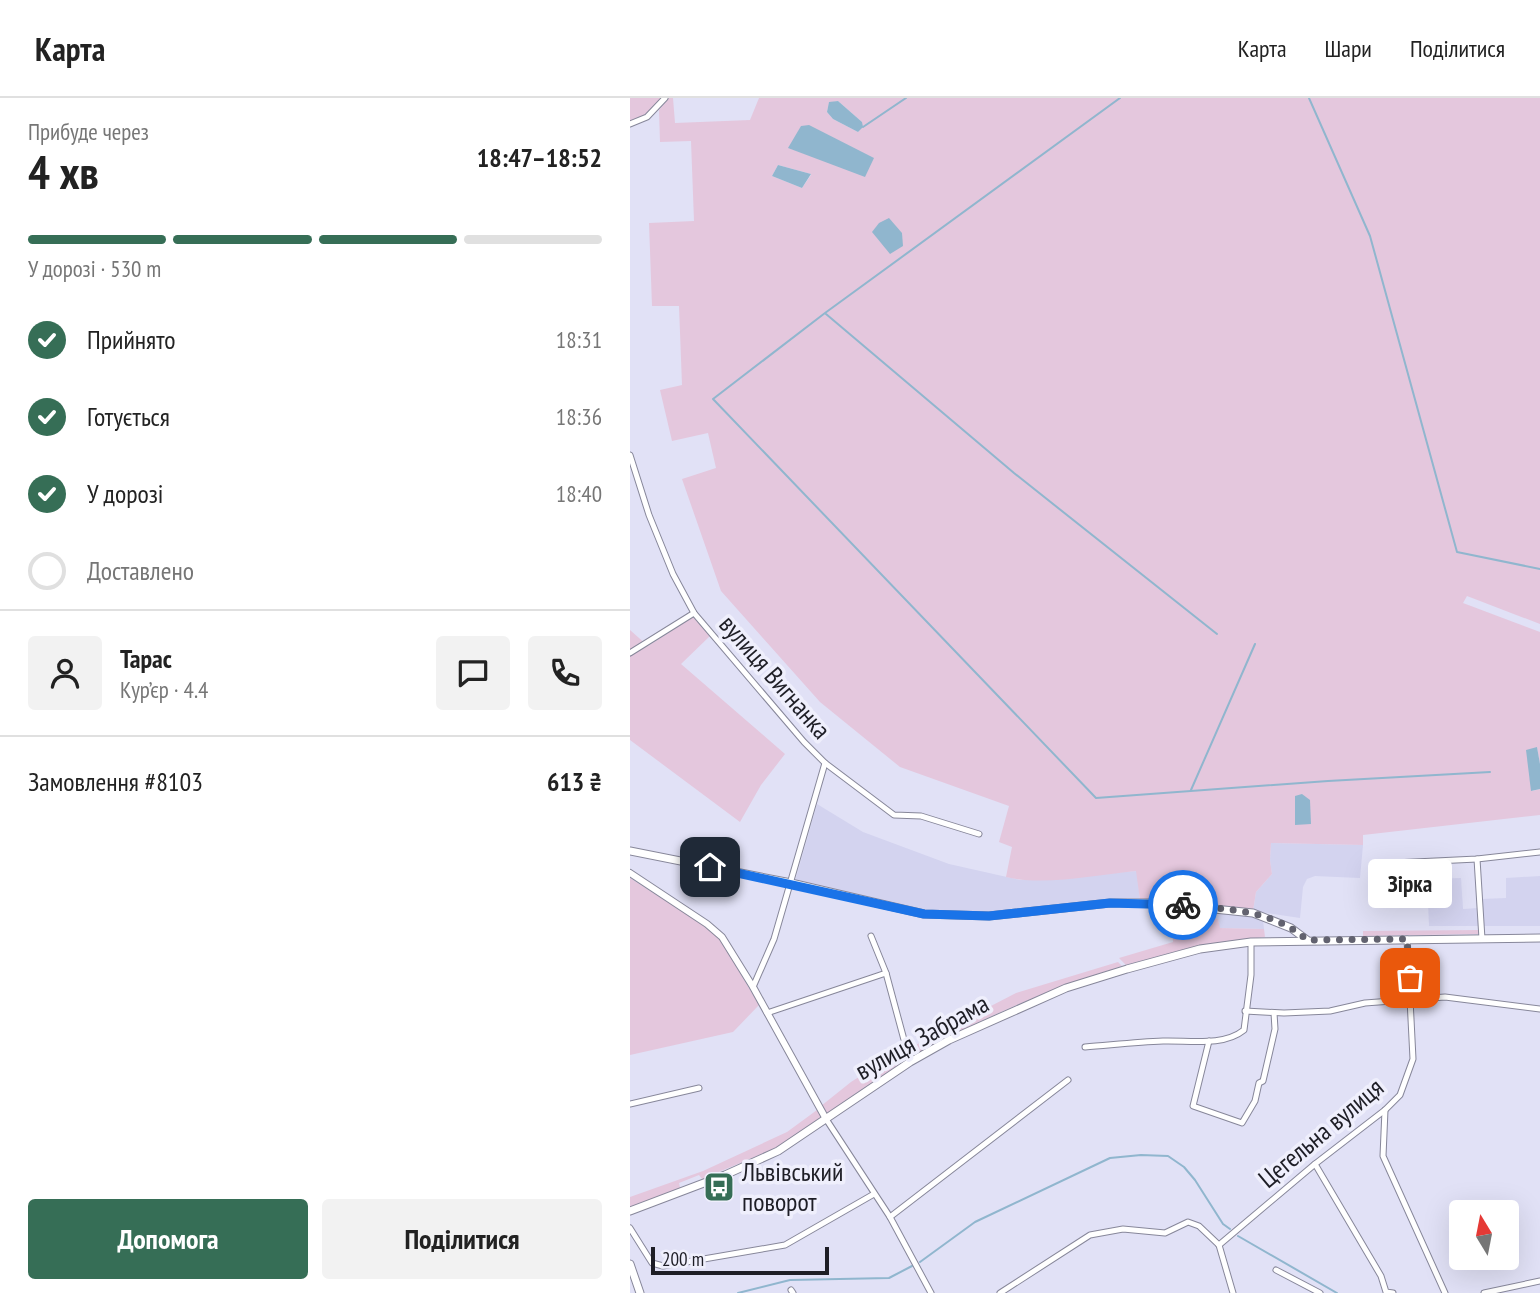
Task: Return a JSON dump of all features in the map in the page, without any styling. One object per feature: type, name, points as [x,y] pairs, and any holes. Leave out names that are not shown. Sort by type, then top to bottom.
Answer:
[{"type":"main road","points":[[630,851],[791,883],[924,914],[989,916],[1110,903],[1156,903],[1253,913],[1279,922],[1307,940]]},
{"type":"main road","name":"вулиця Забрама","points":[[630,1211],[778,1151],[910,1062],[949,1040],[1066,988],[1127,969],[1200,949],[1251,942],[1540,938]]},
{"type":"main road","points":[[630,1264],[640,1293]]},
{"type":"street","points":[[630,124],[647,117],[665,98]]},
{"type":"street","name":"вулиця Вигнанка","points":[[630,455],[649,515],[673,574],[694,613],[825,763],[894,815],[921,816],[979,834]]},
{"type":"street","points":[[630,653],[694,613]]},
{"type":"street","points":[[753,987],[774,939],[825,763]]},
{"type":"street","points":[[1373,864],[1477,859],[1540,852]]},
{"type":"street","points":[[1477,859],[1482,939]]},
{"type":"street","points":[[630,873],[707,924],[722,937],[753,987],[826,1119],[890,1217],[931,1293]]},
{"type":"street","points":[[871,936],[886,972],[910,1062]]},
{"type":"street","name":"Цегельна вулиця","points":[[1219,1245],[1400,1095],[1413,1059],[1407,939]]},
{"type":"street","points":[[1085,1047],[1162,1041],[1209,1041],[1238,1035],[1244,1030],[1251,942]]},
{"type":"street","points":[[767,1013],[886,972]]},
{"type":"street","points":[[1245,1012],[1330,1011],[1365,1003],[1445,997],[1540,1009]]},
{"type":"street","points":[[1209,1041],[1193,1106],[1242,1123],[1255,1101],[1259,1083],[1263,1081],[1275,1029],[1274,1013]]},
{"type":"street","points":[[890,1217],[1068,1080]]},
{"type":"street","points":[[630,1104],[699,1088]]},
{"type":"street","points":[[1385,1110],[1383,1156],[1445,1293]]},
{"type":"street","points":[[1315,1164],[1381,1276],[1385,1292],[1393,1293]]},
{"type":"street","points":[[630,1228],[652,1263],[663,1266],[785,1245],[874,1194]]},
{"type":"street","points":[[1000,1293],[1090,1235],[1123,1229],[1165,1233],[1188,1222],[1199,1226],[1219,1245],[1233,1293]]},
{"type":"street","points":[[1276,1270],[1320,1293]]},
{"type":"street","points":[[1484,1293],[1540,1281]]},
{"type":"street","points":[[1226,1293],[1229,1286]]},
{"type":"shaded area","points":[[630,98],[663,98],[645,115],[630,122]]},
{"type":"shaded area","points":[[669,98],[673,98],[675,123],[750,120],[759,98],[1540,98],[1540,624],[1467,596],[1463,603],[1540,632],[1540,764],[1537,747],[1532,791],[1540,789],[1540,815],[1363,835],[1363,845],[1271,843],[1272,874],[1256,892],[1253,911],[1205,904],[1140,900],[1136,871],[1053,880],[1006,877],[1012,847],[999,842],[1009,806],[900,767],[820,702],[721,591],[682,479],[716,468],[708,433],[672,441],[660,390],[682,385],[679,306],[652,306],[649,223],[694,221],[691,141],[660,142],[659,110]],"holes":[[[838,101],[862,122],[858,132],[833,119],[827,112],[829,103]],[[778,165],[811,174],[811,175],[802,188],[772,176]]]},
{"type":"shaded area","points":[[838,101],[862,122],[863,127],[858,132],[833,119],[827,112],[829,102]]},
{"type":"shaded area","points":[[809,125],[874,158],[865,177],[788,148],[801,126]]},
{"type":"shaded area","points":[[778,165],[811,174],[802,188],[772,176]]},
{"type":"shaded area","points":[[889,218],[902,233],[903,246],[890,254],[872,232],[879,223]]},
{"type":"shaded area","points":[[693,617],[710,636],[681,664],[785,754],[761,785],[740,822],[630,740],[630,630],[648,646]]},
{"type":"shaded area","points":[[1537,747],[1540,789],[1531,791],[1526,750]]},
{"type":"shaded area","points":[[1302,794],[1310,800],[1311,824],[1295,825],[1295,796]]},
{"type":"shaded area","points":[[817,804],[863,832],[949,864],[1020,880],[1137,871],[1140,900],[1110,900],[989,913],[924,911],[795,881]]},
{"type":"shaded area","points":[[1271,843],[1363,845],[1360,878],[1315,876],[1307,879],[1303,887],[1300,918],[1253,911],[1256,892],[1272,874]]},
{"type":"shaded area","points":[[1540,876],[1540,926],[1483,926],[1481,899],[1506,898],[1506,878]]},
{"type":"shaded area","points":[[630,878],[705,926],[720,939],[759,1005],[733,1032],[630,1055]]},
{"type":"shaded area","points":[[1461,878],[1463,909],[1478,908],[1480,926],[1429,926],[1427,879]]},
{"type":"shaded area","points":[[1171,907],[1252,916],[1263,920],[1264,929],[1219,928],[1218,919],[1172,916]]},
{"type":"shaded area","points":[[1172,916],[1218,919],[1220,928],[1264,929],[1265,937],[1200,945],[1126,965],[1119,958],[1173,942]]},
{"type":"shaded area","points":[[1480,930],[1480,934],[1363,936],[1363,931]]},
{"type":"shaded area","points":[[1118,962],[1122,966],[1014,1006],[911,1057],[908,1049],[1016,993]]},
{"type":"shaded area","points":[[903,1049],[907,1059],[826,1114],[821,1106],[851,1082]]},
{"type":"shaded area","points":[[817,1110],[821,1117],[776,1148],[702,1179],[699,1175],[679,1183],[680,1188],[630,1207],[630,1197],[703,1171],[787,1132]]},
{"type":"waterway","points":[[863,127],[906,98]]},
{"type":"waterway","points":[[1120,98],[825,313],[713,399],[1096,798],[1490,772]]},
{"type":"waterway","points":[[1309,98],[1370,236],[1457,552],[1540,569]]},
{"type":"waterway","points":[[826,314],[1014,473],[1217,634]]},
{"type":"waterway","points":[[1191,790],[1255,644]]},
{"type":"waterway","points":[[920,1262],[975,1222],[1110,1158],[1168,1156],[1184,1167],[1223,1224],[1230,1229]]},
{"type":"waterway","points":[[1238,1236],[1337,1293]]},
{"type":"waterway","points":[[738,1293],[790,1280],[889,1278],[912,1266]]},
{"type":"way so far","points":[[1183,905],[1253,913],[1279,922],[1307,940],[1407,939],[1410,978]]},
{"type":"place","name":"Зірка","points":[[1410,978]]},
{"type":"place","name":"Львівський поворот","points":[[719,1187]]},
{"type":"route","points":[[710,867],[924,914],[989,916],[1110,903],[1183,905]]}]
